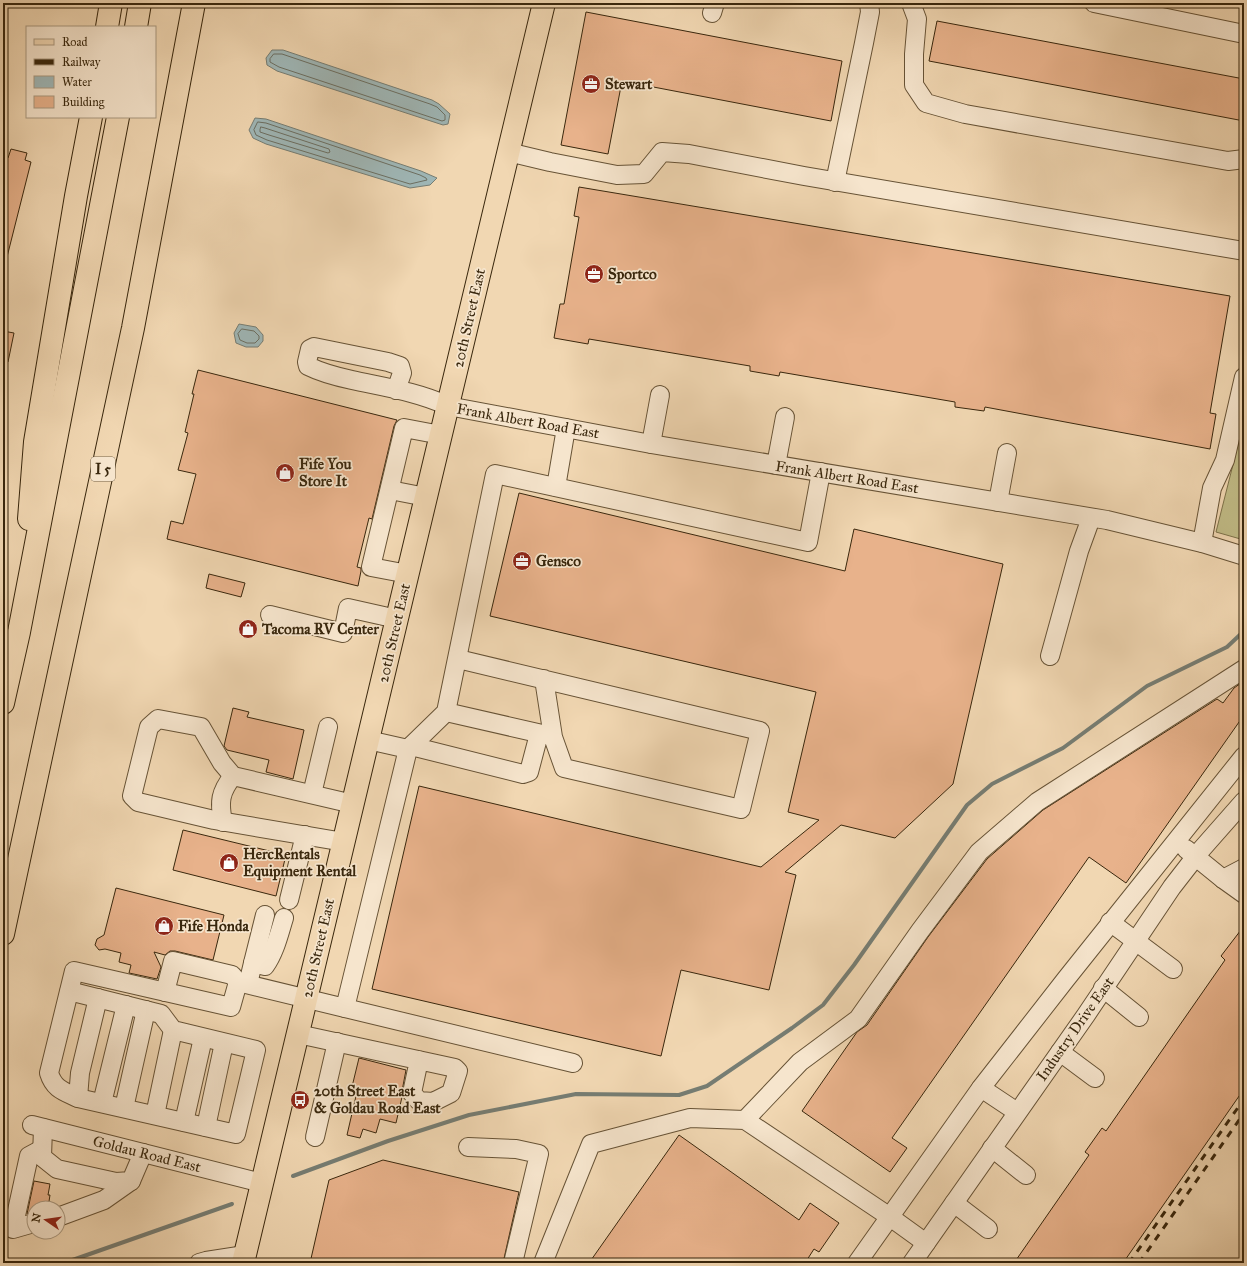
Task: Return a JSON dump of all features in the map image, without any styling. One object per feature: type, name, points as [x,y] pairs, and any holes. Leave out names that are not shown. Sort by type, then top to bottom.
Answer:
[{"type":"main road","points":[[107,26],[111,3]]},
{"type":"main road","points":[[136,26],[140,3]]},
{"type":"main road","name":"I 5","points":[[3,934],[133,328],[194,3]]},
{"type":"main road","name":"20th Street East","points":[[244,1259],[544,3]]},
{"type":"main road","points":[[19,632],[35,442],[76,196],[91,118]]},
{"type":"main road","points":[[3,702],[19,632],[118,118]]},
{"type":"street","points":[[835,182],[864,43],[870,12],[870,3]]},
{"type":"street","points":[[911,3],[917,19],[914,54],[914,85],[926,103],[965,114],[1120,142],[1228,161],[1244,159]]},
{"type":"street","points":[[1094,3],[1244,34]]},
{"type":"street","points":[[508,152],[617,175],[644,174],[662,152],[689,154],[835,182],[1244,250]]},
{"type":"street","name":"Frank Albert Road East","points":[[396,390],[402,373],[400,366],[388,362],[314,347],[310,349],[307,362],[308,366],[315,370],[396,390],[448,406],[651,444],[1134,526],[1244,556]]},
{"type":"street","points":[[1202,544],[1212,488],[1225,460],[1244,377]]},
{"type":"street","points":[[651,444],[660,395]]},
{"type":"street","points":[[776,465],[785,417]]},
{"type":"street","points":[[408,574],[371,567],[404,428],[441,435]]},
{"type":"street","points":[[556,487],[566,428]]},
{"type":"street","points":[[998,502],[1007,453]]},
{"type":"street","points":[[346,1008],[410,748],[446,712],[496,474],[808,542],[821,472]]},
{"type":"street","points":[[390,490],[426,497]]},
{"type":"street","points":[[1050,656],[1079,551],[1091,518]]},
{"type":"street","points":[[270,615],[343,633],[348,608],[397,619]]},
{"type":"street","points":[[458,659],[544,679],[760,731],[741,809],[564,768],[546,735],[544,679]]},
{"type":"street","points":[[745,1120],[800,1062],[858,1019],[920,931],[979,852],[1037,802],[1244,669]]},
{"type":"street","points":[[446,712],[546,735]]},
{"type":"street","points":[[344,842],[223,822],[138,802],[132,796],[149,727],[158,718],[201,727],[222,763],[233,776],[353,804]]},
{"type":"street","points":[[312,794],[328,727]]},
{"type":"street","points":[[368,740],[523,774],[529,772],[546,735]]},
{"type":"street","points":[[857,1263],[981,1088],[1110,922],[1244,756]]},
{"type":"street","points":[[223,822],[220,807],[224,787],[233,776]]},
{"type":"street","name":"Industry Drive East","points":[[915,1262],[926,1243],[1060,1052],[1172,887],[1195,857],[1244,801]]},
{"type":"street","points":[[289,900],[305,835]]},
{"type":"street","points":[[1176,840],[1222,879],[1244,894]]},
{"type":"street","points":[[1222,879],[1244,868]]},
{"type":"street","points":[[69,991],[161,1014],[173,1030],[256,1050],[236,1134],[78,1098],[60,1090],[52,1082],[49,1073],[69,991],[74,971],[231,1007],[253,963],[265,915]]},
{"type":"street","points":[[253,963],[265,966],[268,962],[278,940],[284,918]]},
{"type":"street","points":[[1110,922],[1174,969]]},
{"type":"street","points":[[165,992],[173,961],[232,975],[243,983],[573,1063]]},
{"type":"street","points":[[1103,988],[1139,1017]]},
{"type":"street","points":[[78,1098],[80,1073],[98,998]]},
{"type":"street","points":[[102,1103],[126,1005]]},
{"type":"street","points":[[124,1108],[146,1010]]},
{"type":"street","points":[[155,1115],[173,1030]]},
{"type":"street","points":[[298,1034],[419,1060]]},
{"type":"street","points":[[184,1122],[203,1038]]},
{"type":"street","points":[[315,1137],[337,1042]]},
{"type":"street","points":[[206,1127],[224,1043]]},
{"type":"street","points":[[1060,1052],[1096,1078]]},
{"type":"street","points":[[981,1088],[1017,1112]]},
{"type":"street","points":[[543,1263],[591,1144],[690,1118],[745,1120],[890,1217],[926,1243]]},
{"type":"street","name":"Goldau Road East","points":[[42,1149],[38,1127],[262,1183]]},
{"type":"street","points":[[468,1147],[516,1149],[539,1154],[513,1263]]},
{"type":"street","points":[[992,1148],[1026,1174]]},
{"type":"street","points":[[42,1149],[42,1156],[57,1169],[116,1182],[131,1180]]},
{"type":"street","points":[[26,1225],[13,1229],[30,1156],[42,1149]]},
{"type":"street","points":[[66,1213],[104,1200],[131,1180],[143,1153]]},
{"type":"street","points":[[954,1203],[988,1229]]},
{"type":"street","points":[[199,1263],[206,1261],[244,1259]]},
{"type":"shaded area","points":[[1244,421],[1244,540],[1216,532]]},
{"type":"water","points":[[272,50],[283,50],[432,100],[450,114],[448,124],[443,125],[277,71],[267,65],[266,58]]},
{"type":"water","points":[[255,118],[266,119],[421,171],[437,178],[430,185],[410,188],[266,144],[253,138],[249,130]]},
{"type":"water","points":[[239,324],[256,327],[263,335],[263,341],[258,347],[246,347],[236,343],[234,333]]},
{"type":"building","points":[[586,12],[842,61],[831,121],[622,81],[608,154],[561,145]]},
{"type":"building","points":[[937,21],[1244,79],[1244,121],[929,61]]},
{"type":"building","points":[[11,149],[27,153],[25,160],[31,162],[7,257],[3,257],[3,157],[8,158]]},
{"type":"building","points":[[579,187],[1230,296],[1210,413],[1216,414],[1210,449],[985,407],[984,411],[955,407],[955,402],[780,372],[779,376],[750,371],[750,366],[589,339],[588,344],[554,338],[560,304],[564,304],[579,217],[574,216]]},
{"type":"building","points":[[3,331],[14,333],[8,362],[3,362]]},
{"type":"building","name":"Fife You Store It","points":[[198,370],[397,420],[394,426],[372,519],[369,518],[357,567],[361,568],[358,586],[167,539],[171,521],[183,524],[196,474],[178,470],[188,433],[185,432]]},
{"type":"building","points":[[519,493],[845,571],[854,529],[1003,564],[953,784],[895,838],[841,825],[785,872],[796,875],[769,990],[681,970],[661,1056],[372,989],[419,786],[761,867],[819,820],[788,812],[816,692],[490,616]]},
{"type":"building","points":[[209,574],[245,583],[241,597],[206,588]]},
{"type":"building","points":[[1244,681],[1244,715],[1126,883],[1089,857],[892,1138],[907,1148],[890,1172],[802,1111],[857,1032],[867,1025],[928,937],[987,859],[1043,810],[1217,699],[1223,703],[1234,688]]},
{"type":"building","points":[[233,708],[249,712],[247,717],[304,730],[293,779],[266,772],[269,760],[227,750],[224,746]]},
{"type":"building","name":"HercRentals Equipment Rental","points":[[183,830],[286,855],[276,896],[173,870]]},
{"type":"building","name":"Fife Honda","points":[[116,888],[224,915],[213,960],[175,951],[170,951],[165,955],[154,952],[161,967],[157,979],[129,973],[131,965],[119,962],[121,953],[105,949],[99,950],[95,945],[97,939],[104,935]]},
{"type":"building","points":[[1244,926],[1244,1089],[1123,1263],[1014,1263],[1089,1155],[1085,1152],[1102,1128],[1106,1131],[1225,960],[1221,956]]},
{"type":"building","points":[[359,1058],[406,1070],[396,1123],[380,1119],[376,1133],[363,1129],[360,1138],[347,1135],[356,1096],[350,1095]]},
{"type":"building","points":[[679,1135],[799,1220],[810,1203],[839,1223],[819,1252],[814,1249],[805,1263],[589,1263]]},
{"type":"building","points":[[383,1160],[519,1192],[503,1263],[310,1263],[329,1180]]},
{"type":"building","points":[[34,1181],[50,1184],[48,1195],[50,1195],[49,1200],[30,1200]]},
{"type":"waterway","points":[[293,1176],[388,1141],[469,1115],[576,1094],[679,1095],[707,1086],[823,1005],[854,965],[967,805],[992,784],[1063,748],[1147,686],[1227,647],[1244,631]]},
{"type":"waterway","points":[[64,1263],[232,1204]]},
{"type":"railway","points":[[1129,1263],[1244,1099]]},
{"type":"railway","points":[[1139,1263],[1244,1113]]},
{"type":"place","name":"Stewart","points":[[591,84]]},
{"type":"place","name":"Sportco","points":[[594,274]]},
{"type":"place","name":"Fife You Store It","points":[[285,473]]},
{"type":"place","name":"Gensco","points":[[522,561]]},
{"type":"place","name":"Tacoma RV Center","points":[[248,629]]},
{"type":"place","name":"HercRentals Equipment Rental","points":[[229,863]]},
{"type":"place","name":"Fife Honda","points":[[164,926]]},
{"type":"place","name":"20th Street East & Goldau Road East","points":[[300,1100]]}]
